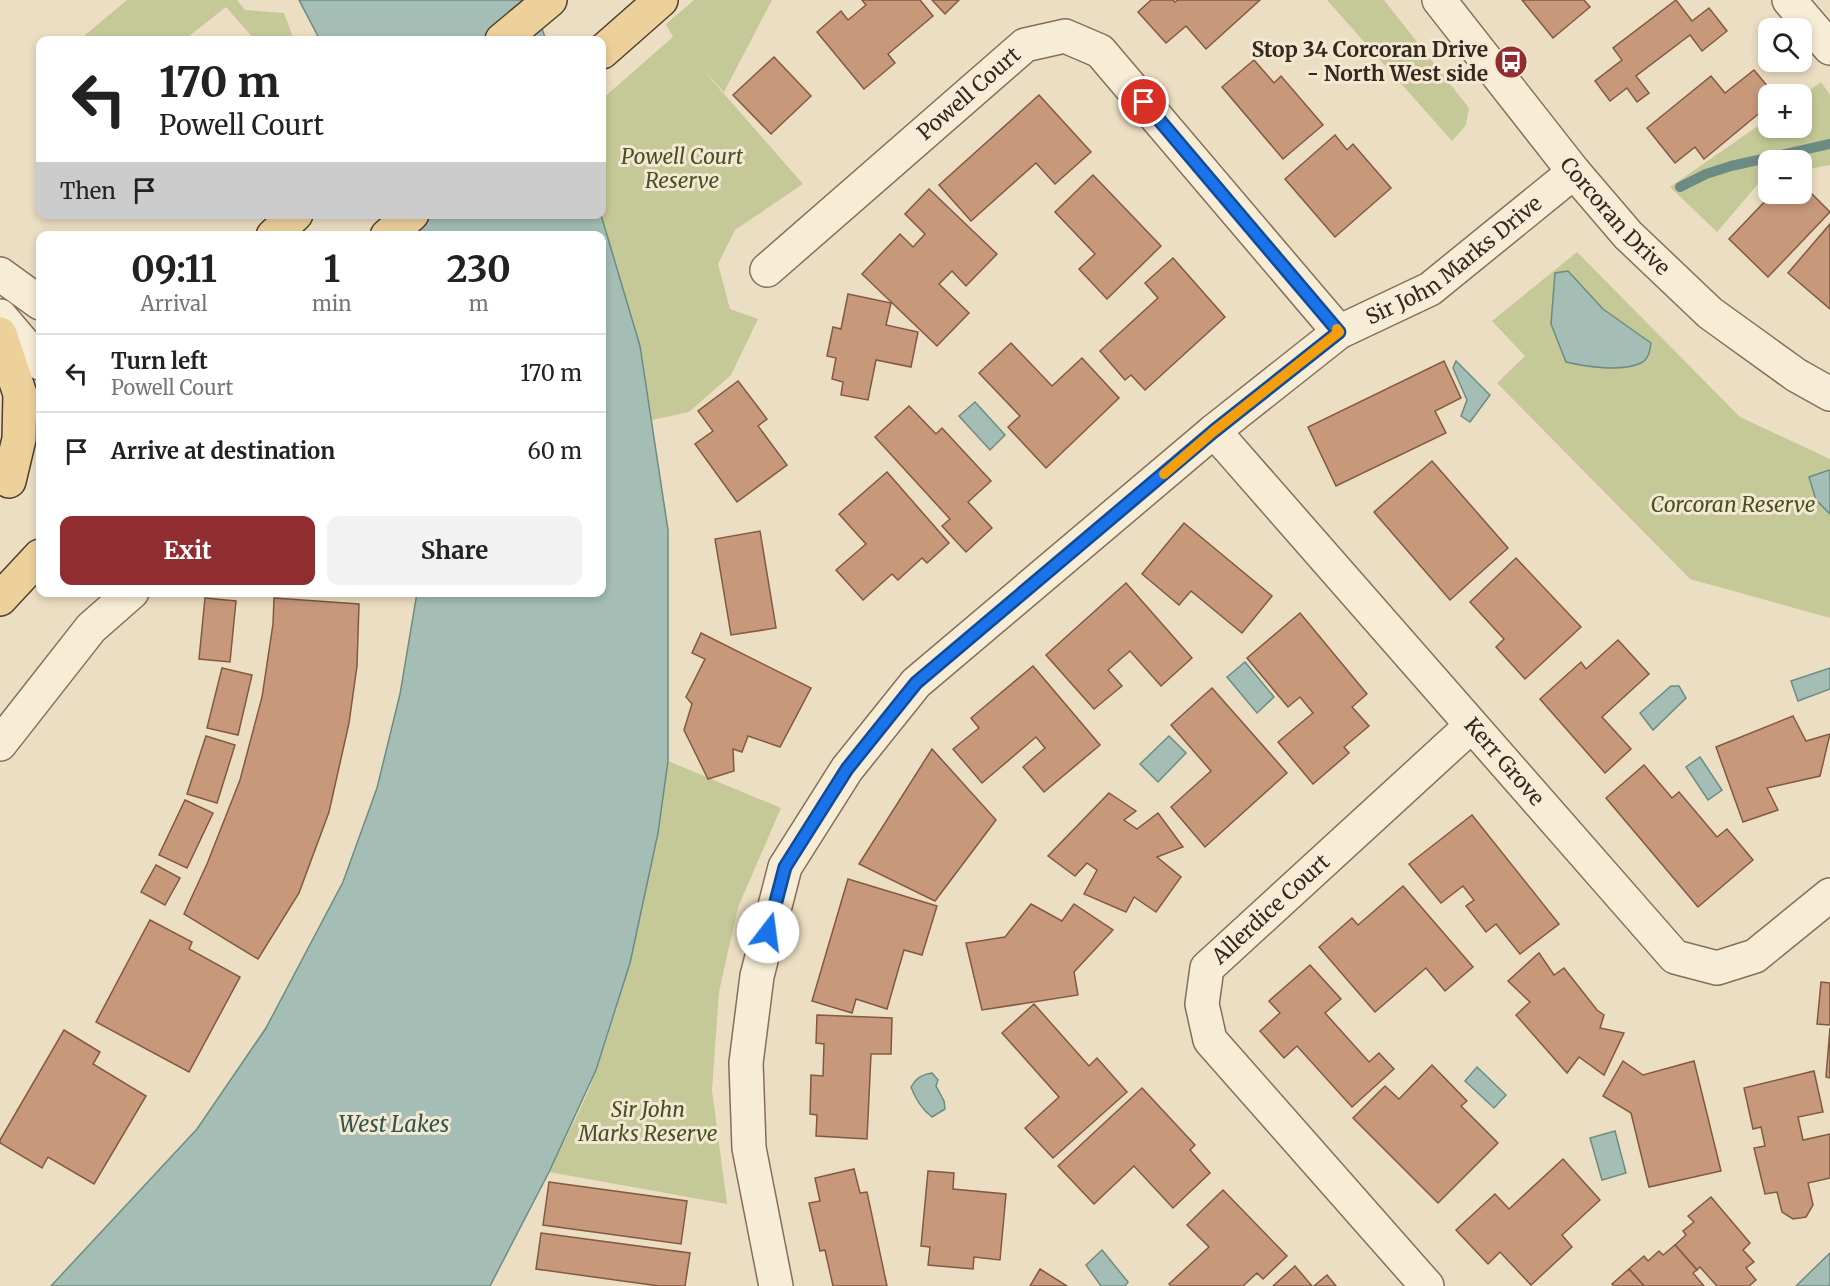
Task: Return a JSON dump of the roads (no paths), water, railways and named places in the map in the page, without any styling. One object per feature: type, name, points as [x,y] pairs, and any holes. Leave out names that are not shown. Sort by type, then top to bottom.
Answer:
[{"type":"main road","points":[[507,36],[550,0]]},
{"type":"main road","points":[[606,48],[661,0]]},
{"type":"main road","points":[[278,231],[292,219]]},
{"type":"main road","points":[[393,231],[406,219]]},
{"type":"main road","points":[[0,334],[20,394],[18,439],[4,486]]},
{"type":"main road","points":[[4,486],[36,453]]},
{"type":"main road","points":[[0,598],[36,559]]},
{"type":"street","name":"Corcoran Drive","points":[[1438,0],[1574,172],[1628,235],[1710,313],[1796,375],[1830,394]]},
{"type":"street","points":[[1789,0],[1830,48]]},
{"type":"street","name":"Powell Court","points":[[767,270],[1025,45],[1065,36],[1100,51],[1339,332]]},
{"type":"street","name":"Sir John Marks Drive","points":[[776,1286],[749,1148],[746,1063],[756,976],[785,867],[847,769],[916,683],[1214,431],[1339,332],[1430,290],[1574,172]]},
{"type":"street","points":[[0,274],[36,300]]},
{"type":"street","points":[[0,316],[36,358]]},
{"type":"street","name":"Kerr Grove","points":[[1214,431],[1675,957],[1717,968],[1755,956],[1830,895]]},
{"type":"street","points":[[0,744],[91,628],[126,597]]},
{"type":"street","name":"Allerdice Court","points":[[1427,1286],[1210,1040],[1202,1004],[1207,968],[1472,726]]},
{"type":"water","points":[[299,0],[532,0],[545,36],[318,36]]},
{"type":"water","name":"West Lakes","points":[[384,219],[602,219],[606,231],[389,231]]},
{"type":"water","name":"West Lakes","points":[[606,232],[640,346],[668,530],[668,761],[658,833],[630,963],[596,1070],[549,1172],[490,1286],[51,1286],[197,1129],[266,1028],[343,882],[377,788],[400,694],[416,597],[606,597]]},
{"type":"water","points":[[1568,271],[1603,309],[1651,343],[1649,354],[1644,361],[1633,366],[1614,368],[1566,362],[1551,324],[1555,273]]},
{"type":"water","points":[[1456,361],[1490,395],[1470,422],[1461,416],[1467,400],[1453,368]]},
{"type":"water","points":[[975,402],[1005,435],[990,450],[959,416]]},
{"type":"water","points":[[1829,470],[1830,514],[1816,500],[1809,477]]},
{"type":"water","points":[[1245,662],[1274,697],[1257,713],[1227,677]]},
{"type":"water","points":[[1830,668],[1830,689],[1798,701],[1791,681]]},
{"type":"water","points":[[1671,686],[1679,686],[1686,698],[1653,730],[1640,713]]},
{"type":"water","points":[[1169,736],[1186,753],[1158,782],[1140,764]]},
{"type":"water","points":[[1700,757],[1722,790],[1708,800],[1686,767]]},
{"type":"water","points":[[1477,1067],[1506,1095],[1494,1108],[1465,1081]]},
{"type":"water","points":[[932,1073],[938,1080],[936,1086],[944,1101],[945,1109],[932,1117],[920,1104],[911,1087],[920,1077]]},
{"type":"water","points":[[1615,1131],[1626,1173],[1602,1180],[1590,1138]]},
{"type":"water","points":[[1102,1250],[1128,1282],[1125,1286],[1101,1286],[1086,1265]]},
{"type":"water","points":[[1830,1253],[1830,1286],[1796,1286]]},
{"type":"waterway","points":[[1680,187],[1706,174],[1731,166],[1830,144]]},
{"type":"place","name":"Stop 34 Corcoran Drive - North West side","points":[[1511,62]]},
{"type":"park label","name":"Powell Court Reserve","points":[[682,169]]},
{"type":"park label","name":"Corcoran Reserve","points":[[1733,505]]},
{"type":"park label","name":"Sir John Marks Reserve","points":[[648,1122]]}]
